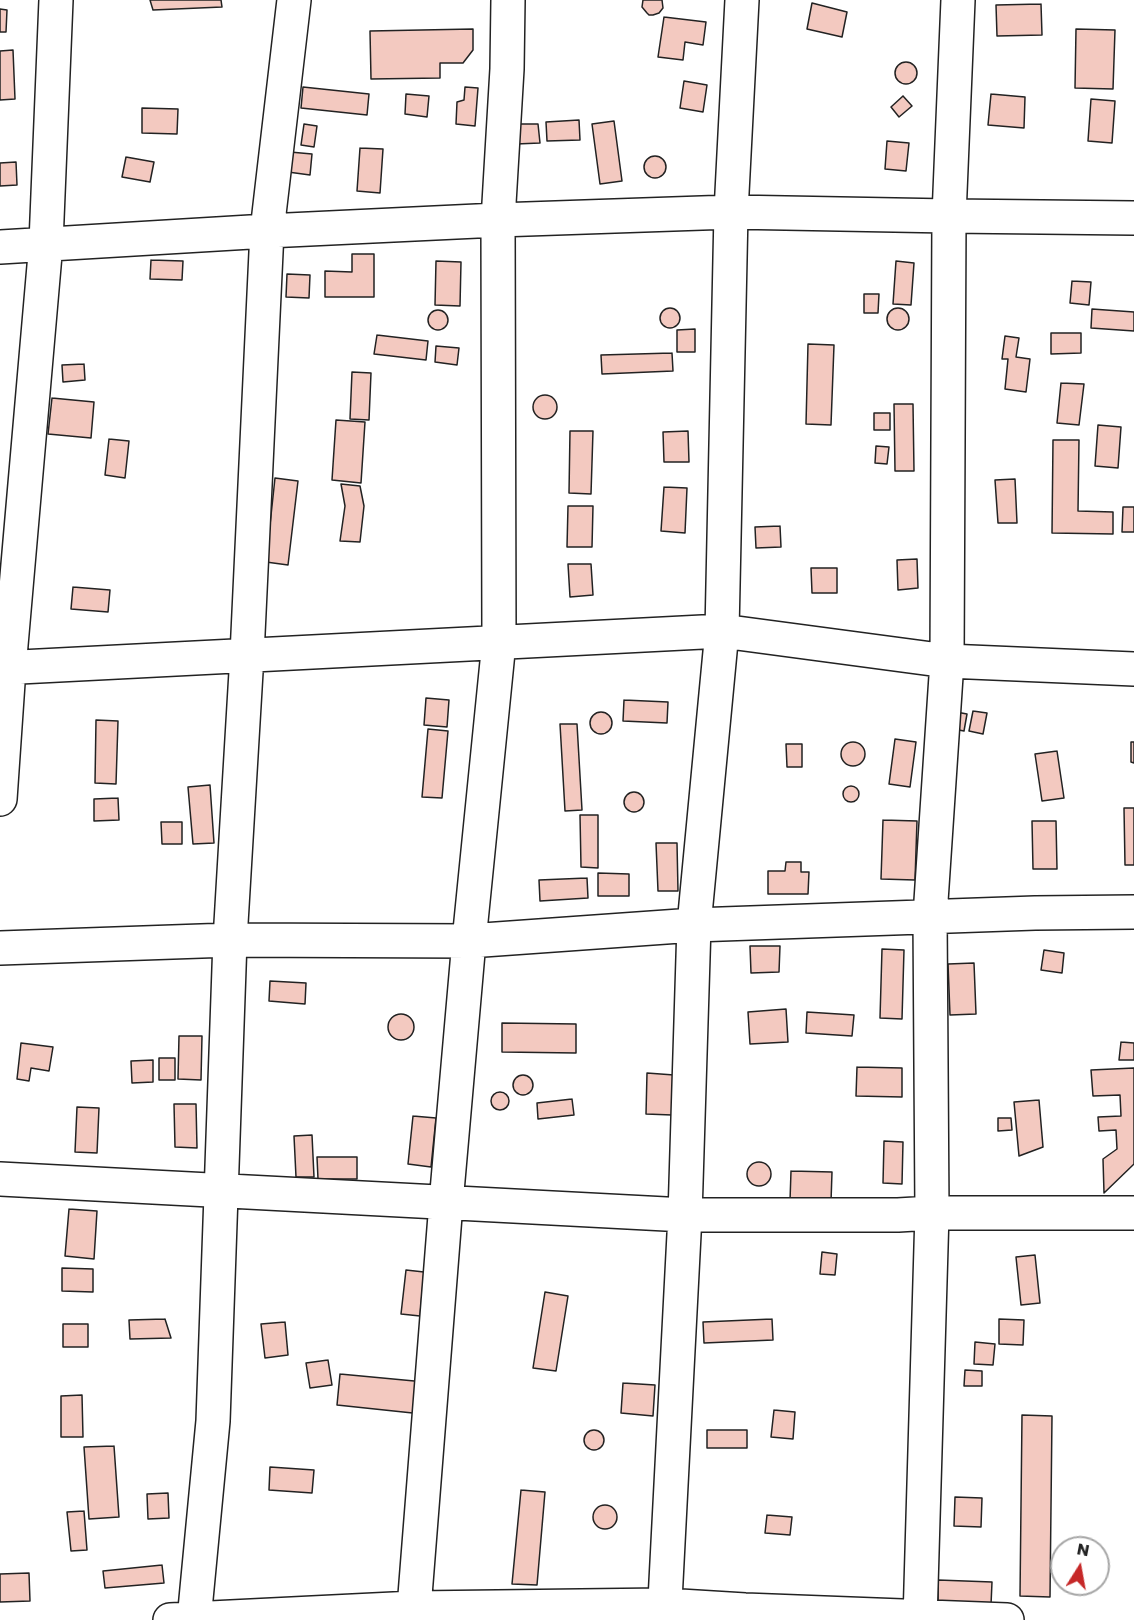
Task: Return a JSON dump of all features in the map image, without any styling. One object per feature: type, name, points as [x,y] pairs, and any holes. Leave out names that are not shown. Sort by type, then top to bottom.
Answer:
[{"type":"street","points":[[0,799],[5,668],[46,243],[56,0]]},
{"type":"street","points":[[294,0],[267,231],[247,655],[230,940],[213,1421],[186,1620],[414,1614],[745,1610],[1007,1620]]},
{"type":"street","points":[[414,1614],[446,1203],[499,642],[498,220],[507,69],[508,0]]},
{"type":"street","points":[[664,1612],[685,1215],[694,925],[722,631],[731,212],[742,0]]},
{"type":"street","points":[[920,1618],[932,1214],[930,916],[947,661],[949,216],[958,0]]},
{"type":"street","points":[[0,247],[267,231],[731,212],[1134,218]]},
{"type":"street","points":[[5,668],[722,631],[947,661],[1134,669]]},
{"type":"street","points":[[0,948],[230,940],[470,941],[694,925],[930,916],[1134,912]]},
{"type":"street","points":[[0,1179],[685,1215],[1134,1213]]},
{"type":"building","points":[[150,0],[221,0],[222,7],[153,10]]},
{"type":"building","points":[[643,0],[662,0],[663,8],[659,13],[649,15],[642,7]]},
{"type":"building","points":[[812,3],[847,12],[842,37],[807,29]]},
{"type":"building","points":[[1041,4],[1042,35],[997,36],[996,5]]},
{"type":"building","points":[[0,9],[7,10],[6,32],[0,32]]},
{"type":"building","points":[[664,17],[706,22],[703,45],[685,42],[683,60],[658,57]]},
{"type":"building","points":[[473,29],[473,50],[463,63],[440,63],[440,78],[371,79],[370,31]]},
{"type":"building","points":[[1076,29],[1115,30],[1113,89],[1075,88]]},
{"type":"building","points":[[13,50],[15,99],[0,100],[0,51]]},
{"type":"building","points":[[902,62],[910,62],[917,69],[917,77],[910,84],[902,84],[895,77],[895,69]]},
{"type":"building","points":[[684,81],[707,85],[703,112],[680,108]]},
{"type":"building","points":[[303,87],[369,94],[367,115],[301,108]]},
{"type":"building","points":[[465,87],[478,88],[475,126],[456,124],[457,102],[464,100]]},
{"type":"building","points":[[406,94],[429,96],[427,117],[405,114]]},
{"type":"building","points":[[991,94],[1025,97],[1024,128],[988,125]]},
{"type":"building","points":[[903,96],[912,106],[899,117],[891,107]]},
{"type":"building","points":[[1091,99],[1115,101],[1112,143],[1088,141]]},
{"type":"building","points":[[142,108],[178,109],[177,134],[142,133]]},
{"type":"building","points":[[579,120],[580,140],[547,141],[546,122]]},
{"type":"building","points":[[614,121],[622,181],[600,184],[592,124]]},
{"type":"building","points":[[304,124],[317,126],[314,147],[301,145]]},
{"type":"building","points":[[514,124],[538,124],[540,143],[516,144]]},
{"type":"building","points":[[887,141],[909,143],[906,171],[885,169]]},
{"type":"building","points":[[360,148],[383,149],[380,193],[357,191]]},
{"type":"building","points":[[290,152],[312,154],[310,175],[288,172]]},
{"type":"building","points":[[651,156],[659,156],[666,163],[666,171],[659,178],[651,178],[644,171],[644,163]]},
{"type":"building","points":[[126,157],[154,162],[150,182],[122,177]]},
{"type":"building","points":[[16,162],[17,185],[0,186],[0,163]]},
{"type":"building","points":[[352,254],[374,254],[374,297],[325,297],[325,271],[352,272]]},
{"type":"building","points":[[151,260],[183,261],[182,280],[150,279]]},
{"type":"building","points":[[436,261],[461,262],[460,306],[435,305]]},
{"type":"building","points":[[896,261],[914,263],[911,305],[893,304]]},
{"type":"building","points":[[287,274],[310,275],[309,298],[286,297]]},
{"type":"building","points":[[1072,281],[1091,282],[1089,305],[1070,303]]},
{"type":"building","points":[[864,294],[879,294],[878,313],[864,313]]},
{"type":"building","points":[[666,308],[674,308],[680,314],[680,322],[674,328],[666,328],[660,322],[660,314]]},
{"type":"building","points":[[898,308],[906,311],[909,319],[906,327],[898,330],[890,327],[887,319],[890,311]]},
{"type":"building","points":[[1092,309],[1134,312],[1134,331],[1091,328]]},
{"type":"building","points":[[434,310],[442,310],[448,316],[448,324],[442,330],[434,330],[428,324],[428,316]]},
{"type":"building","points":[[695,329],[695,352],[677,352],[677,330]]},
{"type":"building","points":[[1051,333],[1081,333],[1081,353],[1051,354]]},
{"type":"building","points":[[377,335],[428,341],[426,360],[374,354]]},
{"type":"building","points":[[1005,336],[1019,338],[1016,357],[1030,359],[1026,392],[1005,389],[1008,359],[1002,359]]},
{"type":"building","points":[[808,344],[834,345],[831,425],[806,424]]},
{"type":"building","points":[[436,346],[459,348],[457,365],[435,362]]},
{"type":"building","points":[[672,353],[673,371],[602,374],[601,355]]},
{"type":"building","points":[[84,364],[85,380],[63,382],[62,365]]},
{"type":"building","points":[[352,372],[371,373],[369,420],[350,419]]},
{"type":"building","points":[[1061,383],[1084,384],[1079,425],[1057,423]]},
{"type":"building","points":[[545,395],[554,398],[557,407],[554,416],[545,419],[536,416],[533,407],[536,398]]},
{"type":"building","points":[[52,398],[94,402],[91,438],[48,434]]},
{"type":"building","points":[[894,404],[913,404],[914,471],[895,471]]},
{"type":"building","points":[[874,413],[890,413],[890,430],[874,430]]},
{"type":"building","points":[[336,420],[365,422],[361,483],[332,480]]},
{"type":"building","points":[[1098,425],[1121,427],[1118,468],[1095,466]]},
{"type":"building","points":[[570,431],[593,431],[591,494],[569,493]]},
{"type":"building","points":[[688,431],[689,462],[664,462],[663,432]]},
{"type":"building","points":[[109,439],[129,441],[125,478],[105,475]]},
{"type":"building","points":[[1053,440],[1079,440],[1078,511],[1113,512],[1113,534],[1052,533]]},
{"type":"building","points":[[876,446],[889,447],[887,464],[875,463]]},
{"type":"building","points":[[275,478],[298,481],[288,565],[266,562]]},
{"type":"building","points":[[1015,479],[1017,523],[998,523],[995,480]]},
{"type":"building","points":[[341,484],[360,486],[364,506],[360,542],[340,541],[345,506]]},
{"type":"building","points":[[664,487],[687,488],[685,533],[661,531]]},
{"type":"building","points":[[568,506],[593,506],[592,547],[567,547]]},
{"type":"building","points":[[1123,507],[1134,507],[1134,532],[1122,532]]},
{"type":"building","points":[[780,526],[781,547],[756,548],[755,527]]},
{"type":"building","points":[[917,559],[918,588],[898,590],[897,560]]},
{"type":"building","points":[[568,564],[591,564],[593,595],[570,597]]},
{"type":"building","points":[[811,568],[837,568],[837,593],[812,593]]},
{"type":"building","points":[[73,587],[110,590],[108,612],[71,609]]},
{"type":"building","points":[[426,698],[449,700],[447,727],[424,725]]},
{"type":"building","points":[[624,700],[668,702],[667,723],[623,721]]},
{"type":"building","points":[[951,711],[967,714],[964,731],[948,728]]},
{"type":"building","points":[[973,711],[987,713],[983,734],[969,731]]},
{"type":"building","points":[[601,712],[609,715],[612,723],[609,731],[601,734],[593,731],[590,723],[593,715]]},
{"type":"building","points":[[96,720],[118,721],[116,784],[95,783]]},
{"type":"building","points":[[560,724],[577,724],[582,810],[565,811]]},
{"type":"building","points":[[428,729],[448,731],[442,798],[422,797]]},
{"type":"building","points":[[895,739],[916,742],[910,787],[889,784]]},
{"type":"building","points":[[853,742],[858,743],[864,749],[864,759],[858,765],[853,766],[848,765],[842,759],[841,754],[842,749],[848,743]]},
{"type":"building","points":[[1131,742],[1134,742],[1134,763],[1131,762]]},
{"type":"building","points":[[786,744],[802,744],[802,767],[787,767]]},
{"type":"building","points":[[1057,751],[1064,798],[1042,801],[1035,754]]},
{"type":"building","points":[[210,785],[214,843],[193,844],[188,787]]},
{"type":"building","points":[[848,786],[854,786],[859,794],[857,800],[848,802],[843,797],[843,791]]},
{"type":"building","points":[[634,792],[641,795],[644,802],[641,809],[634,812],[627,809],[624,802],[627,795]]},
{"type":"building","points":[[118,798],[119,820],[94,821],[94,799]]},
{"type":"building","points":[[1124,808],[1134,808],[1134,865],[1125,865]]},
{"type":"building","points":[[580,815],[598,815],[598,868],[581,867]]},
{"type":"building","points":[[883,820],[917,821],[915,880],[881,879]]},
{"type":"building","points":[[1032,821],[1056,821],[1057,869],[1033,869]]},
{"type":"building","points":[[161,822],[182,822],[182,844],[162,844]]},
{"type":"building","points":[[656,843],[677,843],[678,891],[658,891]]},
{"type":"building","points":[[786,862],[801,862],[801,872],[809,872],[808,894],[768,894],[768,871],[785,871]]},
{"type":"building","points":[[598,873],[629,874],[629,896],[598,896]]},
{"type":"building","points":[[587,878],[588,898],[540,901],[539,880]]},
{"type":"building","points":[[750,946],[780,946],[779,972],[751,973]]},
{"type":"building","points":[[882,949],[904,950],[902,1019],[880,1018]]},
{"type":"building","points":[[1044,950],[1064,953],[1062,973],[1041,970]]},
{"type":"building","points":[[974,963],[976,1014],[950,1015],[948,964]]},
{"type":"building","points":[[270,981],[306,983],[305,1004],[269,1001]]},
{"type":"building","points":[[786,1009],[788,1042],[750,1044],[748,1012]]},
{"type":"building","points":[[807,1012],[854,1015],[852,1036],[806,1033]]},
{"type":"building","points":[[401,1014],[410,1018],[414,1027],[410,1036],[401,1040],[392,1036],[388,1027],[392,1018]]},
{"type":"building","points":[[502,1023],[576,1024],[576,1053],[502,1052]]},
{"type":"building","points":[[179,1036],[202,1036],[201,1080],[178,1079]]},
{"type":"building","points":[[1121,1042],[1134,1043],[1134,1060],[1119,1060]]},
{"type":"building","points":[[21,1043],[53,1047],[49,1071],[31,1068],[29,1081],[17,1079]]},
{"type":"building","points":[[159,1058],[175,1058],[175,1080],[159,1080]]},
{"type":"building","points":[[153,1060],[153,1082],[132,1083],[131,1061]]},
{"type":"building","points":[[857,1067],[902,1068],[902,1097],[856,1096]]},
{"type":"building","points":[[1134,1068],[1134,1164],[1104,1193],[1103,1159],[1117,1149],[1116,1130],[1099,1131],[1098,1117],[1121,1116],[1120,1095],[1093,1096],[1091,1070]]},
{"type":"building","points":[[647,1073],[674,1075],[672,1115],[646,1114]]},
{"type":"building","points":[[523,1075],[530,1078],[533,1085],[530,1092],[523,1095],[516,1092],[513,1085],[516,1078]]},
{"type":"building","points":[[496,1092],[504,1092],[509,1097],[507,1108],[496,1110],[491,1105],[491,1097]]},
{"type":"building","points":[[572,1099],[574,1115],[538,1119],[537,1103]]},
{"type":"building","points":[[1039,1100],[1043,1147],[1019,1156],[1014,1102]]},
{"type":"building","points":[[174,1104],[196,1104],[197,1148],[175,1147]]},
{"type":"building","points":[[77,1107],[99,1108],[97,1153],[75,1152]]},
{"type":"building","points":[[413,1116],[436,1118],[431,1167],[408,1164]]},
{"type":"building","points":[[998,1118],[1011,1118],[1012,1130],[998,1131]]},
{"type":"building","points":[[312,1135],[314,1177],[296,1177],[294,1136]]},
{"type":"building","points":[[884,1141],[903,1142],[902,1184],[883,1183]]},
{"type":"building","points":[[317,1157],[357,1157],[357,1179],[318,1179]]},
{"type":"building","points":[[759,1162],[764,1163],[770,1169],[770,1179],[764,1185],[759,1186],[754,1185],[748,1179],[747,1174],[748,1169],[754,1163]]},
{"type":"building","points":[[791,1171],[832,1172],[831,1202],[790,1201]]},
{"type":"building","points":[[69,1209],[97,1211],[94,1259],[65,1256]]},
{"type":"building","points":[[822,1252],[837,1254],[835,1275],[820,1274]]},
{"type":"building","points":[[1035,1255],[1040,1303],[1021,1305],[1016,1257]]},
{"type":"building","points":[[62,1268],[93,1269],[93,1292],[62,1291]]},
{"type":"building","points":[[406,1270],[424,1272],[420,1316],[401,1314]]},
{"type":"building","points":[[545,1292],[568,1296],[556,1371],[533,1368]]},
{"type":"building","points":[[165,1319],[171,1338],[130,1339],[129,1320]]},
{"type":"building","points":[[772,1319],[773,1340],[704,1343],[703,1322]]},
{"type":"building","points":[[999,1319],[1024,1320],[1023,1345],[999,1344]]},
{"type":"building","points":[[285,1322],[288,1355],[265,1358],[261,1324]]},
{"type":"building","points":[[63,1324],[88,1324],[88,1347],[63,1347]]},
{"type":"building","points":[[975,1342],[995,1344],[993,1365],[974,1364]]},
{"type":"building","points":[[328,1360],[332,1385],[310,1388],[306,1363]]},
{"type":"building","points":[[965,1370],[982,1371],[982,1386],[964,1386]]},
{"type":"building","points":[[340,1374],[425,1382],[422,1414],[337,1405]]},
{"type":"building","points":[[623,1383],[655,1385],[653,1416],[621,1413]]},
{"type":"building","points":[[82,1395],[83,1437],[61,1437],[61,1396]]},
{"type":"building","points":[[774,1410],[795,1412],[793,1439],[771,1437]]},
{"type":"building","points":[[1022,1415],[1052,1416],[1050,1597],[1020,1596]]},
{"type":"building","points":[[590,1430],[598,1430],[604,1436],[604,1444],[598,1450],[590,1450],[584,1444],[584,1436]]},
{"type":"building","points":[[707,1430],[747,1430],[747,1448],[707,1448]]},
{"type":"building","points":[[114,1446],[119,1517],[89,1519],[84,1447]]},
{"type":"building","points":[[270,1467],[314,1470],[312,1493],[269,1490]]},
{"type":"building","points":[[521,1490],[545,1492],[537,1585],[512,1584]]},
{"type":"building","points":[[168,1493],[169,1518],[148,1519],[147,1494]]},
{"type":"building","points":[[955,1497],[982,1498],[981,1527],[954,1526]]},
{"type":"building","points":[[605,1505],[610,1506],[616,1512],[616,1522],[610,1528],[605,1529],[600,1528],[594,1522],[593,1517],[594,1512],[600,1506]]},
{"type":"building","points":[[84,1511],[87,1550],[71,1551],[67,1512]]},
{"type":"building","points":[[767,1515],[792,1517],[790,1535],[765,1533]]},
{"type":"building","points":[[162,1565],[164,1583],[105,1588],[103,1571]]},
{"type":"building","points":[[29,1573],[30,1601],[0,1602],[0,1574]]},
{"type":"building","points":[[938,1580],[992,1582],[991,1605],[938,1603]]}]
